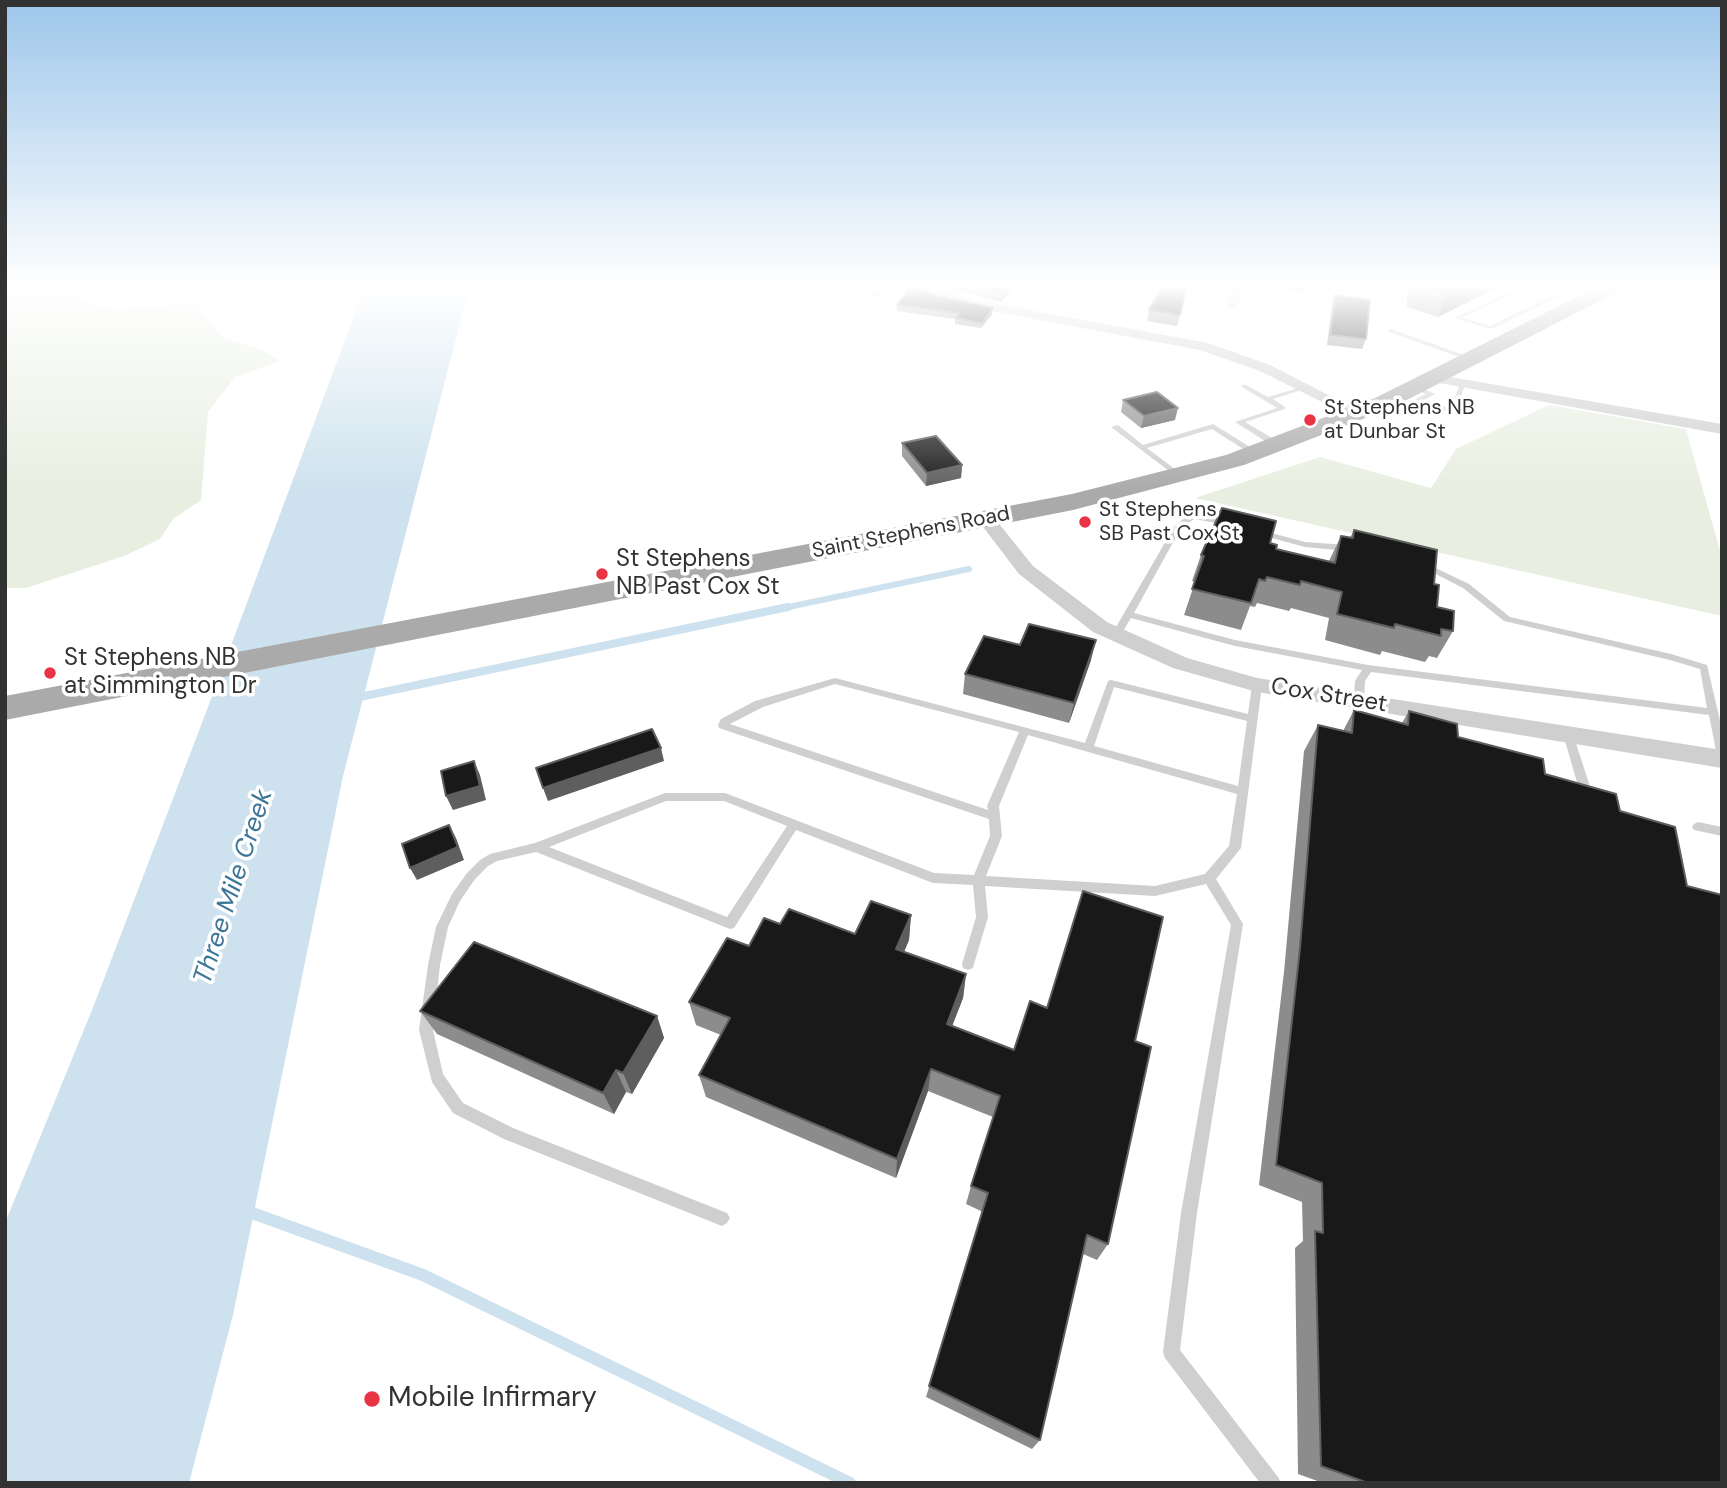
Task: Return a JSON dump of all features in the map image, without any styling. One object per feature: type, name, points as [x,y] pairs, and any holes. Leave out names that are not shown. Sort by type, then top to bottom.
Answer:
[{"type":"main road","name":"Saint Stephens Road","points":[[5,708],[1073,502],[1177,475],[1265,448],[1355,413],[1392,406],[1481,353]]},
{"type":"street","points":[[1224,353],[1265,368],[1355,413]]},
{"type":"street","points":[[1426,386],[1463,383],[1722,429]]},
{"type":"street","name":"Cox Street","points":[[986,519],[1026,570],[1100,627],[1180,663],[1257,685],[1722,758]]},
{"type":"lane","points":[[1454,353],[1470,359]]},
{"type":"lane","points":[[1392,406],[1428,415],[1441,411],[1457,400],[1463,383]]},
{"type":"lane","points":[[1244,386],[1283,408],[1239,422],[1265,448]]},
{"type":"lane","points":[[1426,386],[1457,400]]},
{"type":"lane","points":[[1267,399],[1305,388]]},
{"type":"lane","points":[[1143,447],[1213,426],[1265,448]]},
{"type":"lane","points":[[1115,427],[1177,475]]},
{"type":"lane","points":[[1117,634],[1178,527],[1192,516],[1234,525]]},
{"type":"lane","points":[[1246,528],[1305,544],[1356,549]]},
{"type":"lane","points":[[1415,563],[1427,566],[1466,586],[1507,619],[1704,667],[1722,758]]},
{"type":"lane","points":[[1128,614],[1235,643],[1368,668],[1712,712]]},
{"type":"lane","points":[[1359,700],[1360,681],[1368,668]]},
{"type":"lane","points":[[993,816],[723,725],[759,704],[835,681],[1088,747],[1243,792]]},
{"type":"lane","points":[[1088,747],[1111,683],[1252,719]]},
{"type":"lane","points":[[722,1218],[509,1133],[458,1108],[437,1077],[426,1030],[442,927],[456,898],[484,863],[501,855],[536,847],[665,797],[725,797],[933,878],[1155,891],[1209,878],[1235,848],[1257,685]]},
{"type":"lane","points":[[968,964],[982,917],[978,880],[996,836],[993,816],[997,794],[1025,730]]},
{"type":"lane","points":[[1568,734],[1588,800],[1599,803]]},
{"type":"lane","points":[[536,847],[730,924],[794,824]]},
{"type":"lane","points":[[1698,827],[1722,832]]},
{"type":"lane","points":[[1209,878],[1237,924],[1189,1213],[1171,1352],[1272,1483]]},
{"type":"green space","points":[[5,353],[268,353],[280,361],[235,377],[208,412],[201,500],[173,519],[160,539],[124,556],[26,588],[5,588]]},
{"type":"green space","points":[[1549,405],[1686,429],[1722,558],[1722,616],[1195,498],[1320,457],[1431,488],[1456,449]]},
{"type":"water","name":"Three Mile Creek","points":[[340,353],[452,353],[343,776],[233,1315],[189,1483],[5,1483],[5,1223],[92,1010]]},
{"type":"building","points":[[1157,392],[1178,408],[1144,416],[1123,400]]},
{"type":"building","points":[[936,436],[962,465],[927,473],[902,443]]},
{"type":"building","points":[[1222,508],[1276,521],[1270,543],[1277,545],[1276,549],[1335,563],[1341,536],[1353,538],[1354,530],[1437,550],[1434,584],[1439,585],[1437,607],[1454,611],[1453,631],[1441,629],[1441,636],[1395,624],[1394,628],[1337,614],[1342,592],[1301,581],[1300,585],[1267,577],[1265,581],[1259,579],[1251,603],[1192,589],[1204,556],[1201,555]]},
{"type":"building","points":[[1029,624],[1096,640],[1074,703],[965,674],[984,636],[1020,645]]},
{"type":"building","points":[[1354,710],[1408,725],[1409,711],[1457,724],[1458,737],[1543,759],[1545,774],[1616,794],[1620,811],[1675,827],[1687,886],[1722,895],[1722,1483],[1368,1483],[1321,1466],[1315,1231],[1323,1233],[1322,1183],[1276,1165],[1300,948],[1318,725],[1352,733]]},
{"type":"building","points":[[652,729],[661,748],[543,788],[536,768]]},
{"type":"building","points":[[474,761],[480,786],[446,796],[441,771]]},
{"type":"building","points":[[449,825],[458,847],[410,868],[402,844]]},
{"type":"building","points":[[1083,891],[1163,917],[1135,1041],[1151,1047],[1108,1244],[1087,1235],[1040,1440],[929,1386],[988,1193],[971,1186],[1000,1096],[931,1069],[897,1159],[699,1075],[730,1018],[689,1002],[727,938],[749,946],[764,918],[780,924],[789,909],[855,934],[871,901],[911,915],[896,949],[966,974],[947,1024],[1014,1050],[1030,1001],[1047,1008]]},
{"type":"building","points":[[474,942],[657,1016],[623,1073],[616,1070],[603,1093],[420,1011]]},
{"type":"waterway","points":[[779,609],[969,569]]},
{"type":"waterway","points":[[355,698],[788,607]]},
{"type":"waterway","points":[[244,1210],[423,1275],[850,1483]]},
{"type":"place","name":"St Stephens NB at Dunbar St","points":[[1310,420]]},
{"type":"place","name":"St Stephens SB Past Cox St","points":[[1085,522]]},
{"type":"place","name":"St Stephens NB Past Cox St","points":[[602,574]]},
{"type":"place","name":"St Stephens NB at Simmington Dr","points":[[50,673]]},
{"type":"place","name":"Mobile Infirmary","points":[[372,1399]]}]
